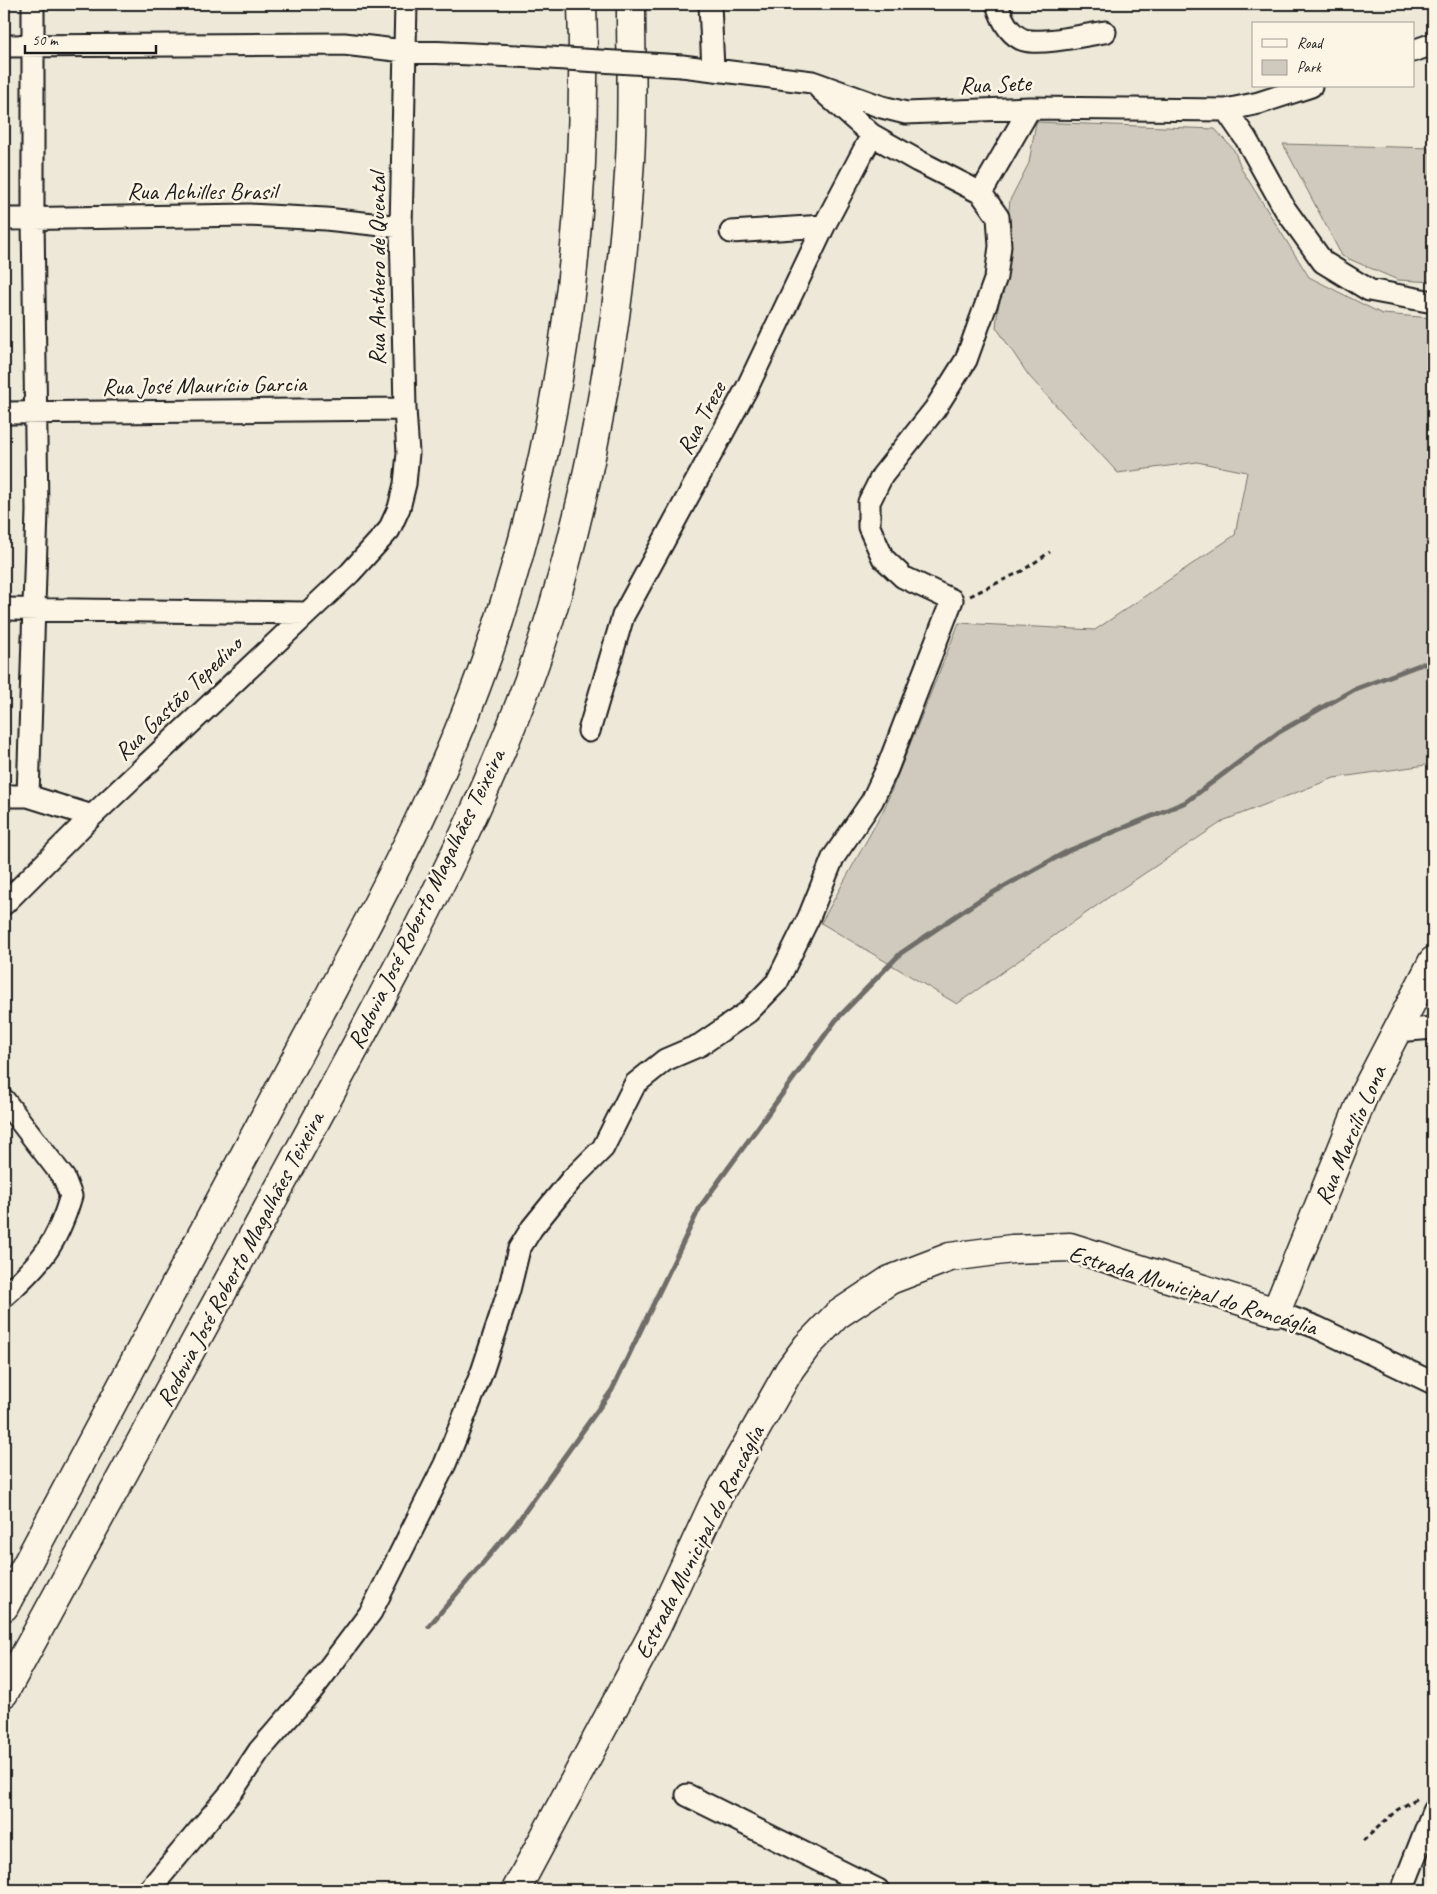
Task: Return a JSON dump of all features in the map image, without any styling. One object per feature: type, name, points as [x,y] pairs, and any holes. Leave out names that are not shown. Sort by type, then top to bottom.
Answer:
[{"type":"main road","name":"Rodovia José Roberto Magalhães Teixeira","points":[[4,1607],[396,871],[469,706],[499,624],[529,517],[552,406],[575,266],[581,178],[582,4]]},
{"type":"main road","name":"Rodovia José Roberto Magalhães Teixeira","points":[[4,1693],[396,970],[464,834],[526,688],[561,580],[581,499],[602,396],[616,303],[630,156],[631,4]]},
{"type":"main road","name":"Rua Marcílio Lona","points":[[1276,1312],[1366,1092],[1433,961]]},
{"type":"main road","name":"Estrada Municipal do Roncáglia","points":[[516,1890],[655,1630],[712,1505],[790,1368],[807,1346],[837,1315],[890,1280],[950,1257],[1012,1249],[1070,1247],[1276,1312]]},
{"type":"street","points":[[28,796],[37,511],[33,218],[33,4]]},
{"type":"street","name":"Rua Anthero de Quental","points":[[389,530],[399,508],[405,484],[408,453],[405,409],[401,227],[406,4]]},
{"type":"street","points":[[710,4],[712,69]]},
{"type":"street","points":[[997,4],[1001,16],[1013,34],[1023,40],[1035,41],[1105,32]]},
{"type":"street","name":"Rua Sete","points":[[4,46],[344,44],[404,51],[682,66],[812,82],[882,107],[906,112],[1030,108],[1226,110],[1259,103],[1306,88]]},
{"type":"street","points":[[1414,51],[1433,44]]},
{"type":"street","points":[[149,1890],[233,1790],[258,1751],[313,1690],[371,1612],[445,1464],[482,1372],[510,1290],[519,1249],[532,1228],[571,1180],[603,1148],[635,1084],[665,1060],[700,1045],[748,1012],[777,982],[809,917],[833,858],[872,801],[887,769],[952,600],[903,577],[883,558],[875,544],[870,527],[870,502],[882,476],[935,409],[966,360],[996,277],[1000,246],[998,217],[981,192],[918,161],[872,135],[812,82]]},
{"type":"street","points":[[981,192],[1030,108]]},
{"type":"street","points":[[1226,110],[1246,139],[1285,208],[1323,262],[1369,290],[1433,302]]},
{"type":"street","name":"Rua Treze","points":[[589,731],[623,616],[747,388],[824,226],[872,135]]},
{"type":"street","name":"Rua Achilles Brasil","points":[[4,219],[249,215],[326,219],[401,227]]},
{"type":"street","points":[[731,232],[824,226]]},
{"type":"street","name":"Rua José Maurício Garcia","points":[[4,413],[405,409]]},
{"type":"street","name":"Rua Gastão Tepedino","points":[[4,904],[92,816],[350,573],[389,530]]},
{"type":"street","points":[[4,609],[305,614]]},
{"type":"street","points":[[4,796],[28,796],[92,816]]},
{"type":"street","points":[[1397,1031],[1433,1028]]},
{"type":"street","points":[[4,1100],[68,1185],[71,1196],[56,1240],[27,1276],[4,1296]]},
{"type":"street","name":"Estrada Municipal do Roncáglia","points":[[1276,1312],[1316,1327],[1433,1383]]},
{"type":"street","points":[[688,1795],[878,1890]]},
{"type":"street","points":[[1402,1890],[1429,1803]]},
{"type":"path","points":[[952,600],[975,595],[1022,571],[1050,552]]},
{"type":"path","points":[[1363,1841],[1397,1810],[1429,1803]]},
{"type":"green space","points":[[1036,122],[1215,129],[1234,150],[1242,170],[1309,277],[1382,314],[1433,318],[1433,764],[1334,778],[1225,820],[1109,897],[957,1004],[821,923],[884,809],[959,623],[1095,630],[1235,535],[1247,472],[1197,462],[1118,473],[1029,376],[996,327],[1010,200],[1029,163]]},
{"type":"green space","points":[[1283,144],[1433,148],[1433,282],[1398,280],[1342,256]]},
{"type":"waterway","points":[[429,1626],[516,1524],[612,1390],[700,1207],[836,1020],[901,953],[978,901],[1068,851],[1186,802],[1279,732],[1353,690],[1422,664],[1433,664]]}]
